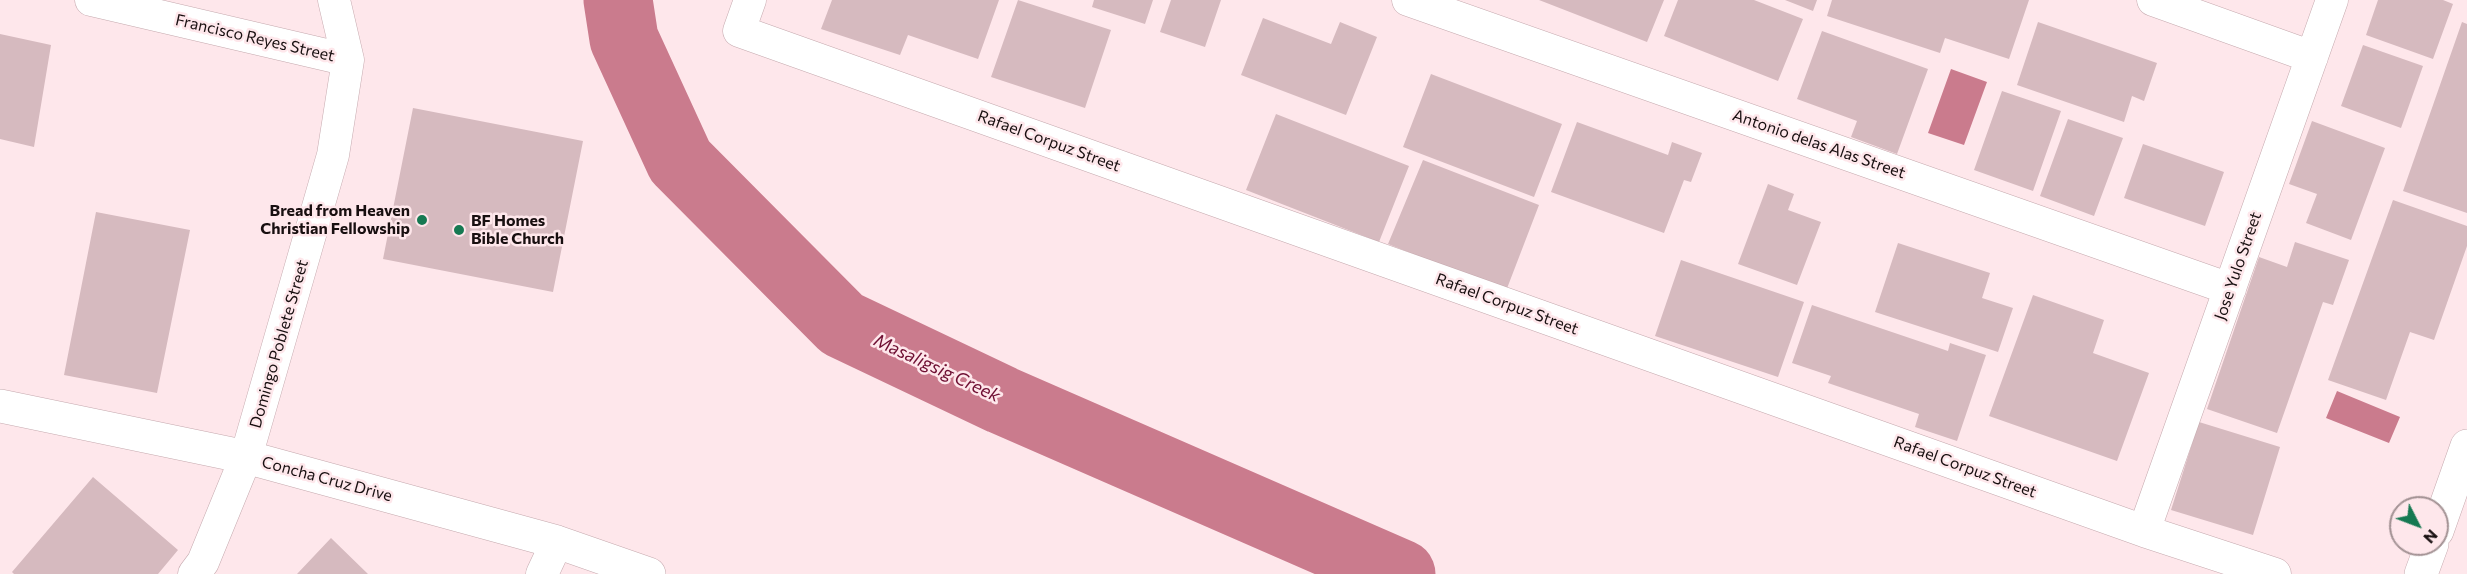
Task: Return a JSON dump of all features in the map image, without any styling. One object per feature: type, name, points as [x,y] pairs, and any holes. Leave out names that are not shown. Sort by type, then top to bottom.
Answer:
[{"type":"street","name":"Francisco Reyes Street","points":[[91,0],[348,60]]},
{"type":"street","name":"Domingo Poblete Street","points":[[194,574],[203,562],[246,457],[333,155],[348,60],[334,0]]},
{"type":"street","name":"Rafael Corpuz Street","points":[[750,0],[740,31],[2144,531],[2275,574]]},
{"type":"street","name":"Antonio delas Alas Street","points":[[1408,0],[2230,289]]},
{"type":"street","points":[[2153,0],[2312,57]]},
{"type":"street","name":"Jose Yulo Street","points":[[2144,531],[2332,0]]},
{"type":"street","name":"Concha Cruz Drive","points":[[0,406],[246,457],[557,542],[649,574]]},
{"type":"street","points":[[2449,497],[2467,446]]},
{"type":"street","points":[[542,574],[557,542]]},
{"type":"street","points":[[2421,574],[2428,556]]},
{"type":"shaded area","points":[[1951,69],[1987,82],[1964,145],[1928,133]]},
{"type":"shaded area","points":[[2337,391],[2400,417],[2389,443],[2326,418]]},
{"type":"building","points":[[832,0],[999,0],[978,59],[908,35],[900,55],[821,29]]},
{"type":"building","points":[[1018,0],[1111,30],[1085,108],[991,77]]},
{"type":"building","points":[[1094,0],[1153,0],[1145,24],[1092,7]]},
{"type":"building","points":[[1171,0],[1221,0],[1205,47],[1160,32]]},
{"type":"building","points":[[1539,0],[1664,0],[1647,42]]},
{"type":"building","points":[[1678,0],[1754,0],[1803,19],[1778,81],[1664,36]]},
{"type":"building","points":[[1785,0],[1817,0],[1813,11]]},
{"type":"building","points":[[1832,0],[2029,0],[2009,59],[1945,38],[1940,53],[1827,16]]},
{"type":"building","points":[[2378,0],[2443,0],[2453,4],[2433,59],[2366,35]]},
{"type":"building","points":[[1263,18],[1331,44],[1340,22],[1377,37],[1346,115],[1241,75]]},
{"type":"building","points":[[2038,22],[2157,63],[2144,101],[2132,96],[2124,122],[2017,85]]},
{"type":"building","points":[[2462,22],[2467,24],[2467,213],[2403,191]]},
{"type":"building","points":[[1822,31],[1928,69],[1897,154],[1851,137],[1857,121],[1797,99]]},
{"type":"building","points":[[0,34],[51,45],[34,147],[0,139]]},
{"type":"building","points":[[2363,45],[2423,66],[2401,128],[2341,106]]},
{"type":"building","points":[[1431,74],[1562,124],[1534,197],[1403,147]]},
{"type":"building","points":[[2002,91],[2061,111],[2033,191],[1974,170]]},
{"type":"building","points":[[413,108],[583,141],[553,292],[383,259]]},
{"type":"building","points":[[1276,114],[1409,166],[1379,242],[1246,190]]},
{"type":"building","points":[[2068,119],[2123,138],[2094,216],[2040,196]]},
{"type":"building","points":[[2312,121],[2385,148],[2351,240],[2306,223],[2317,194],[2289,184]]},
{"type":"building","points":[[1577,122],[1668,155],[1672,142],[1702,153],[1691,182],[1684,180],[1664,233],[1551,192]]},
{"type":"building","points":[[2143,144],[2224,172],[2205,226],[2124,198]]},
{"type":"building","points":[[1423,160],[1539,205],[1506,291],[1388,244]]},
{"type":"building","points":[[1768,184],[1794,194],[1788,210],[1821,222],[1797,285],[1738,264]]},
{"type":"building","points":[[2393,200],[2467,226],[2467,246],[2434,340],[2410,332],[2386,400],[2328,380]]},
{"type":"building","points":[[96,212],[190,230],[157,393],[64,375]]},
{"type":"building","points":[[2295,242],[2349,260],[2333,305],[2323,302],[2277,433],[2207,409],[2259,257],[2287,267]]},
{"type":"building","points":[[1898,243],[1990,273],[1982,298],[2013,308],[1998,352],[1875,312]]},
{"type":"building","points":[[1681,260],[1804,302],[1778,377],[1655,336]]},
{"type":"building","points":[[2033,295],[2104,320],[2093,353],[2149,373],[2117,461],[1989,416]]},
{"type":"building","points":[[1812,305],[1948,351],[1950,343],[1986,355],[1957,441],[1915,427],[1919,414],[1828,383],[1831,376],[1792,363]]},
{"type":"building","points":[[2199,422],[2280,447],[2253,535],[2171,510]]},
{"type":"building","points":[[93,477],[178,550],[158,574],[14,574],[12,572]]},
{"type":"building","points":[[331,538],[368,574],[297,574]]},
{"type":"waterway","name":"Masaligsig Creek","points":[[618,0],[624,39],[680,161],[842,324],[1002,400],[1401,574]]},
{"type":"place","name":"Bread from Heaven Christian Fellowship","points":[[422,220]]},
{"type":"place","name":"BF Homes Bible Church","points":[[459,230]]}]
